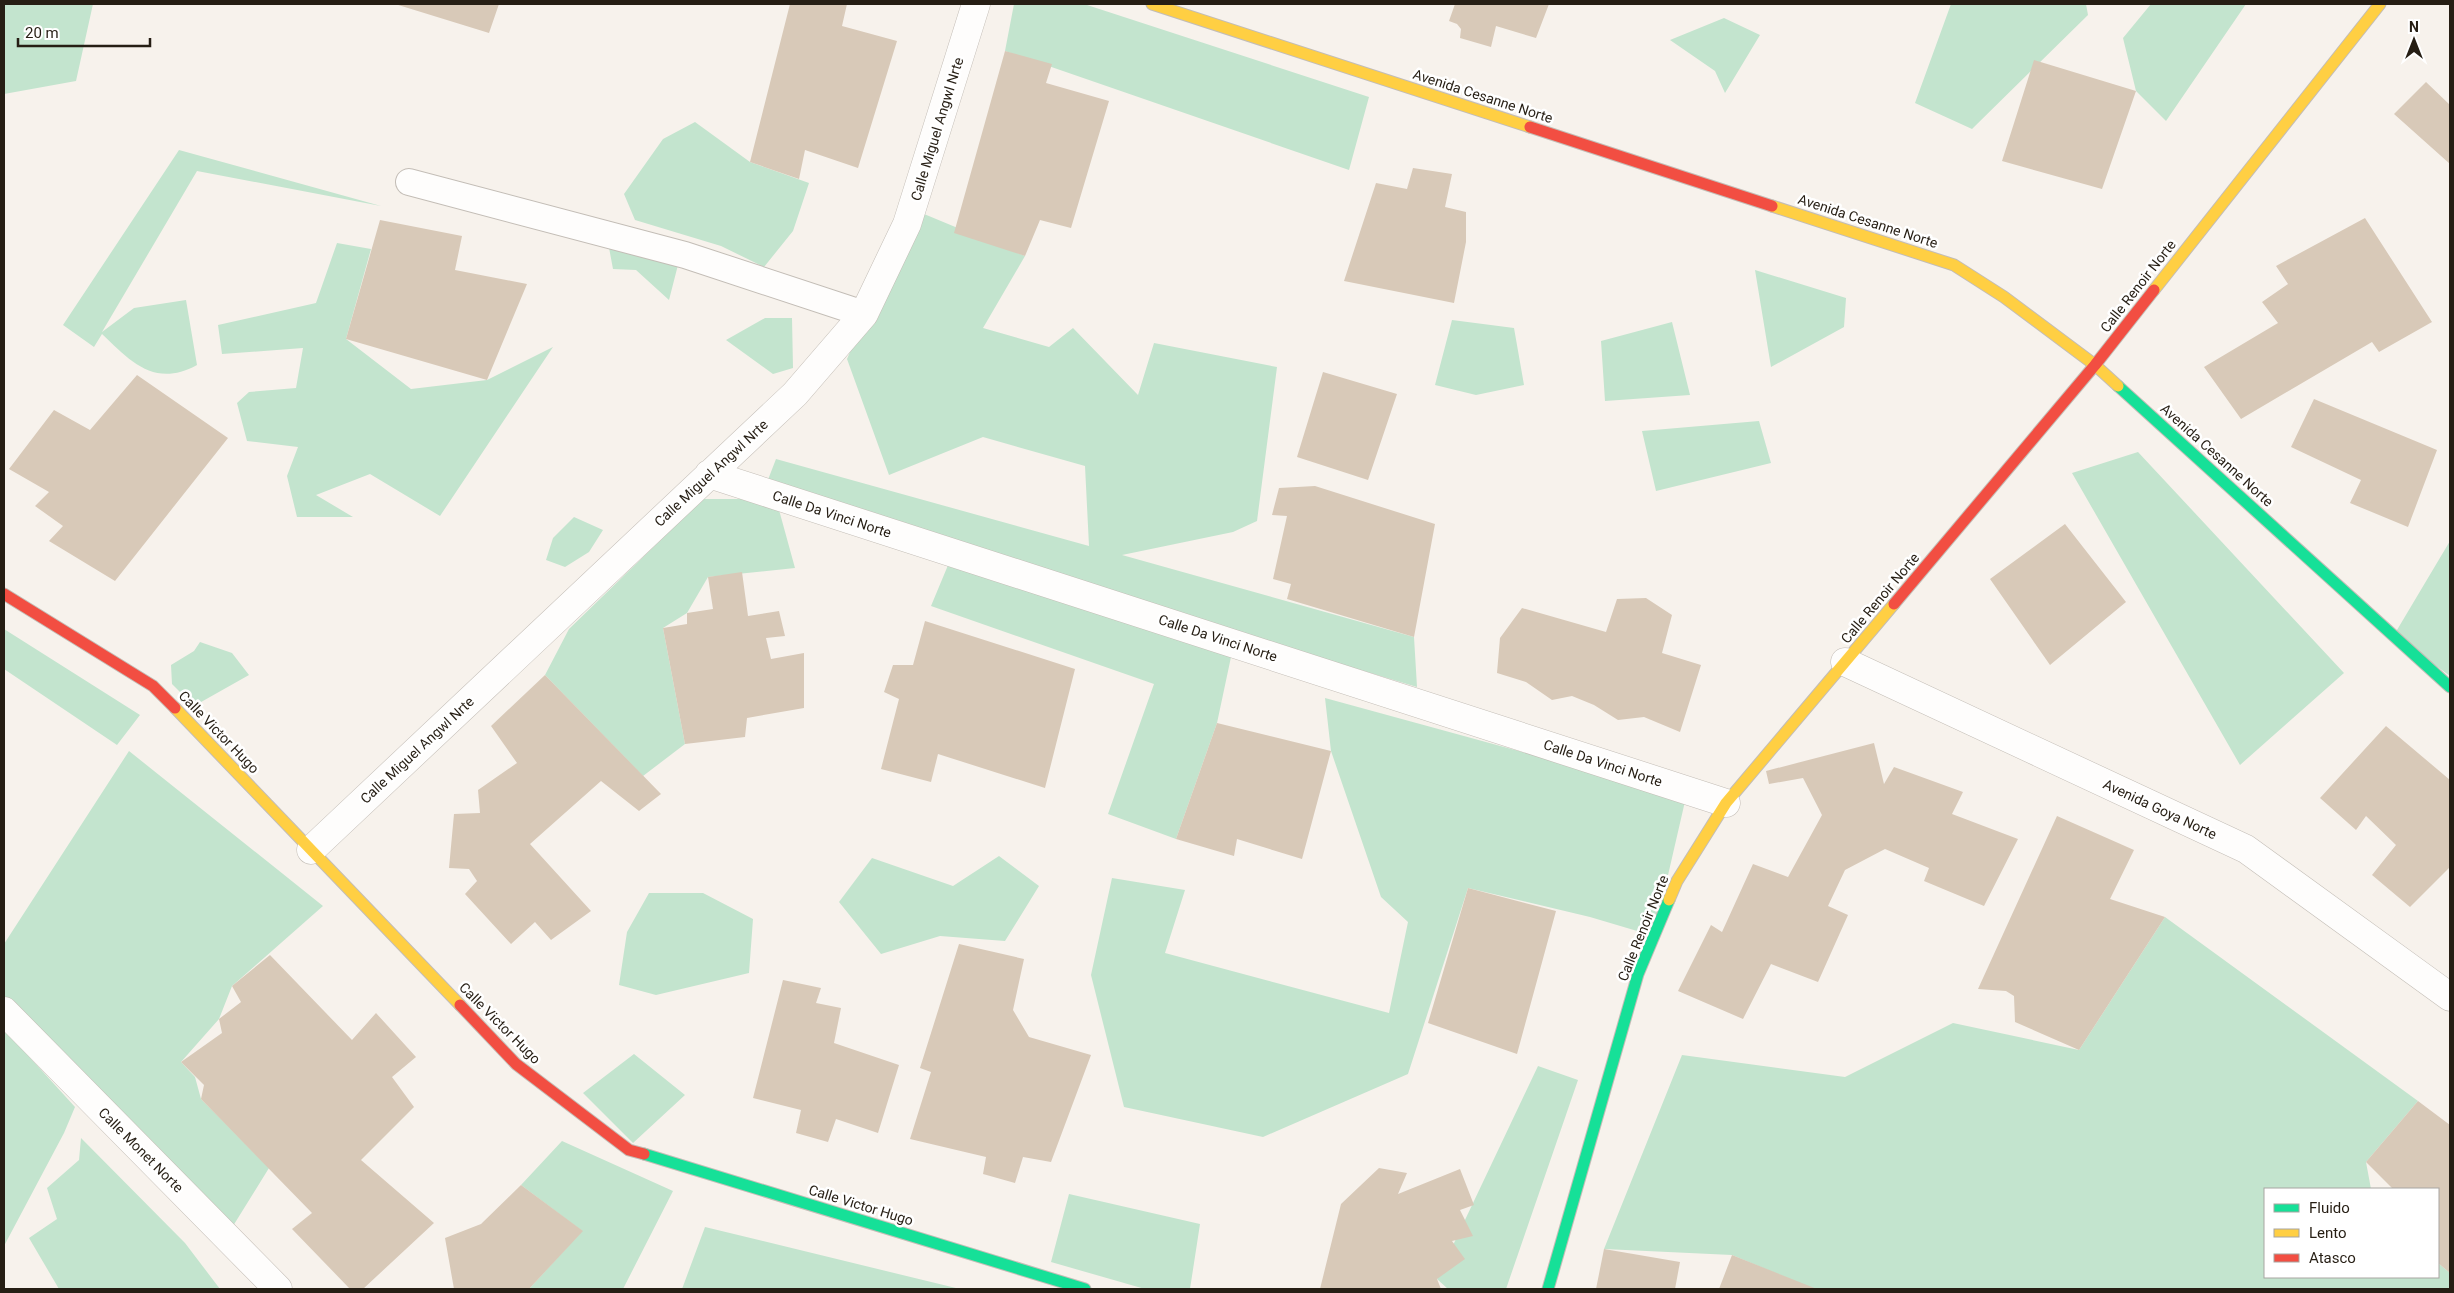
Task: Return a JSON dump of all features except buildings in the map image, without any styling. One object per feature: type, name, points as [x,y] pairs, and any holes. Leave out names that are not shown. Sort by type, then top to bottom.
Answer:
[{"type":"street","name":"Calle Miguel Angwl Nrte","points":[[311,850],[795,394],[864,314],[907,224],[976,4]]},
{"type":"street","name":"Avenida Cesanne Norte","points":[[1152,4],[1954,265],[2004,297],[2095,365],[2450,687]]},
{"type":"street","name":"Calle Renoir Norte","points":[[1548,1289],[1638,974],[1677,881],[1726,803],[2095,365],[2380,4]]},
{"type":"street","name":"Calle Da Vinci Norte","points":[[709,474],[1726,803]]},
{"type":"street","name":"Calle Victor Hugo","points":[[4,594],[153,686],[516,1064],[629,1150],[1085,1289]]},
{"type":"street","name":"Avenida Goya Norte","points":[[1845,662],[2246,849],[2450,997]]},
{"type":"street","name":"Calle Monet Norte","points":[[4,1011],[278,1289]]},
{"type":"lane","points":[[409,182],[685,255],[864,314]]},
{"type":"green space","points":[[4,4],[93,4],[76,81],[4,94]]},
{"type":"green space","points":[[1014,4],[1084,4],[1369,97],[1349,170],[1005,51]]},
{"type":"green space","points":[[1951,4],[2086,4],[2088,15],[1972,129],[1915,103]]},
{"type":"green space","points":[[2151,4],[2246,4],[2166,121],[2136,91],[2123,38]]},
{"type":"green space","points":[[1724,18],[1760,35],[1725,93],[1715,71],[1670,40]]},
{"type":"green space","points":[[695,122],[750,162],[809,183],[793,231],[764,267],[721,246],[635,220],[624,194],[663,139]]},
{"type":"green space","points":[[179,150],[381,206],[197,171],[102,332],[134,308],[186,300],[197,365],[169,374],[156,373],[145,369],[123,354],[102,334],[94,347],[63,325]]},
{"type":"green space","points":[[912,209],[1025,256],[983,328],[1049,347],[1073,328],[1138,395],[1154,343],[1277,367],[1257,521],[1233,532],[1122,555],[1414,637],[1417,687],[764,490],[776,459],[1089,546],[1085,466],[983,437],[889,475],[847,359]]},
{"type":"green space","points":[[607,237],[679,261],[669,300],[636,270],[613,269]]},
{"type":"green space","points":[[337,243],[371,249],[346,339],[411,389],[487,380],[553,347],[440,516],[370,474],[316,495],[353,517],[297,517],[287,476],[298,447],[247,441],[237,403],[249,392],[296,388],[303,348],[222,354],[218,325],[316,303]]},
{"type":"green space","points":[[1755,270],[1846,298],[1844,327],[1771,367]]},
{"type":"green space","points":[[765,318],[792,318],[793,368],[773,374],[726,340]]},
{"type":"green space","points":[[1452,320],[1514,328],[1524,385],[1476,395],[1435,385]]},
{"type":"green space","points":[[1672,322],[1690,395],[1605,401],[1601,341]]},
{"type":"green space","points":[[1759,421],[1771,463],[1656,491],[1642,431]]},
{"type":"green space","points":[[2138,452],[2344,673],[2240,765],[2072,473]]},
{"type":"green space","points":[[703,499],[776,499],[795,568],[708,577],[687,613],[663,628],[685,744],[643,776],[545,675],[569,629]]},
{"type":"green space","points":[[574,517],[603,530],[589,552],[565,567],[546,560],[553,538]]},
{"type":"green space","points":[[2450,541],[2450,676],[2394,635]]},
{"type":"green space","points":[[951,558],[1231,657],[1217,723],[1176,839],[1108,814],[1154,684],[931,606]]},
{"type":"green space","points":[[4,629],[140,715],[117,745],[4,669]]},
{"type":"green space","points":[[200,642],[232,653],[249,675],[194,706],[172,684],[171,665],[194,651]]},
{"type":"green space","points":[[1325,698],[1686,797],[1654,936],[1590,917],[1468,888],[1408,1074],[1263,1137],[1124,1107],[1091,975],[1112,878],[1185,890],[1165,953],[1389,1013],[1408,922],[1381,897],[1331,751]]},
{"type":"green space","points":[[129,751],[323,906],[232,986],[219,1019],[181,1062],[195,1077],[201,1099],[269,1168],[233,1226],[4,1000],[4,944]]},
{"type":"green space","points":[[999,856],[1039,886],[1005,941],[940,936],[881,954],[839,902],[872,858],[953,886]]},
{"type":"green space","points":[[649,893],[703,893],[753,919],[749,973],[656,995],[619,985],[627,932]]},
{"type":"green space","points":[[2165,917],[2418,1101],[2366,1162],[2371,1188],[2264,1188],[2264,1278],[2439,1278],[2439,1264],[2450,1273],[2450,1289],[1814,1289],[1732,1255],[1604,1249],[1682,1055],[1845,1077],[1953,1023],[2079,1050]]},
{"type":"green space","points":[[4,1029],[75,1107],[64,1133],[4,1246]]},
{"type":"green space","points":[[634,1054],[685,1095],[633,1143],[583,1093]]},
{"type":"green space","points":[[1538,1066],[1578,1080],[1506,1289],[1448,1289],[1437,1279]]},
{"type":"green space","points":[[81,1138],[185,1243],[220,1289],[59,1289],[29,1238],[57,1219],[47,1188],[79,1160]]},
{"type":"green space","points":[[562,1141],[673,1191],[623,1289],[529,1289],[582,1231],[521,1185]]},
{"type":"green space","points":[[1069,1194],[1200,1224],[1190,1289],[1145,1289],[1051,1262]]},
{"type":"green space","points":[[705,1227],[960,1289],[682,1289]]},
{"type":"traffic: fast","points":[[2118,386],[2450,687]]},
{"type":"traffic: fast","points":[[1548,1289],[1638,974],[1669,900]]},
{"type":"traffic: fast","points":[[644,1154],[1085,1289]]},
{"type":"traffic: slow","points":[[1152,4],[1530,127]]},
{"type":"traffic: slow","points":[[2154,290],[2380,4]]},
{"type":"traffic: slow","points":[[1772,206],[1954,265],[2004,297],[2095,365],[2118,386]]},
{"type":"traffic: slow","points":[[1669,900],[1677,881],[1726,803],[1894,604]]},
{"type":"traffic: slow","points":[[175,708],[460,1005]]},
{"type":"traffic: jam","points":[[1530,127],[1772,206]]},
{"type":"traffic: jam","points":[[1894,604],[2095,365],[2154,290]]},
{"type":"traffic: jam","points":[[4,594],[153,686],[175,708]]},
{"type":"traffic: jam","points":[[460,1005],[516,1064],[629,1150],[644,1154]]}]
